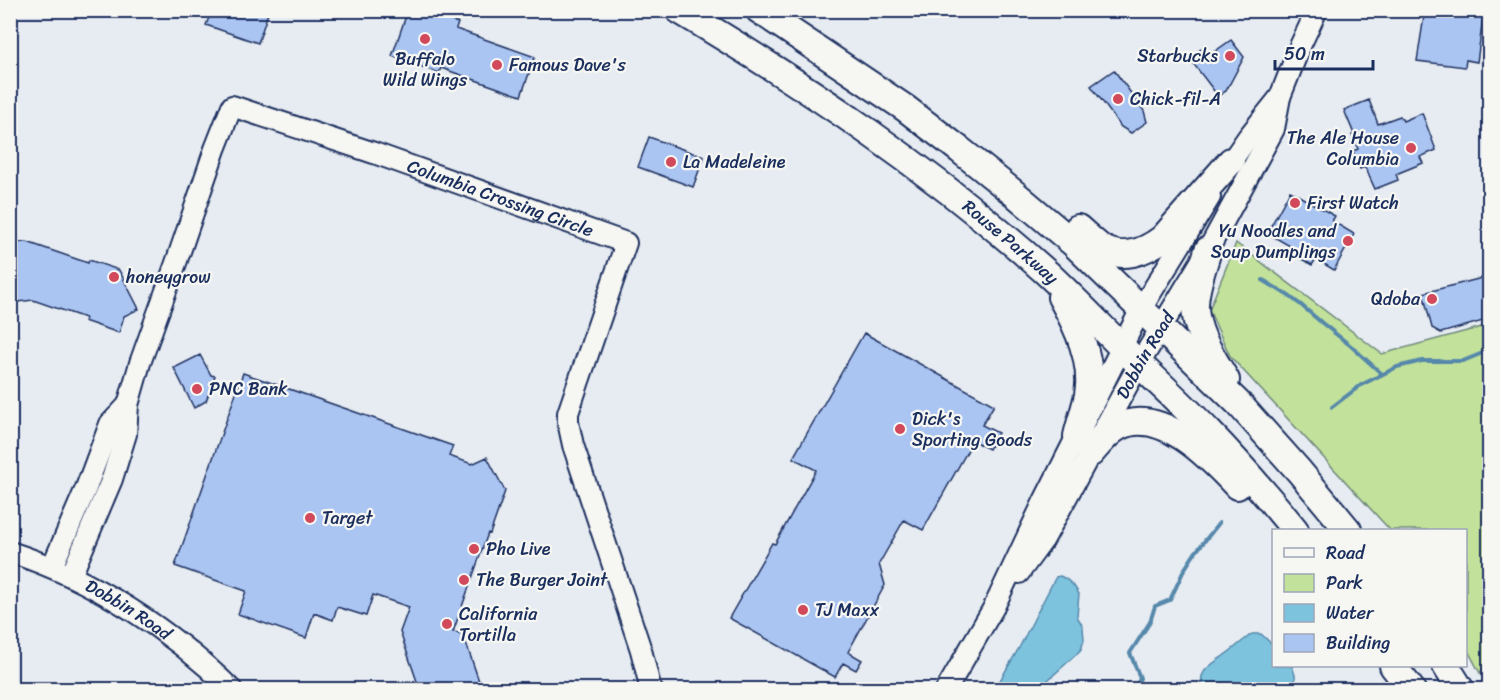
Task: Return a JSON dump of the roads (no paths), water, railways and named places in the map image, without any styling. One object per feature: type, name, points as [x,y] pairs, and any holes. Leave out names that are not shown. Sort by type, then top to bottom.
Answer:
[{"type":"main road","name":"Rouse Parkway","points":[[679,10],[811,93],[936,182],[981,218],[1047,274],[1208,431],[1270,499],[1293,529]]},
{"type":"main road","points":[[759,10],[835,55],[967,141],[1025,182],[1101,247],[1111,252],[1134,254],[1153,246],[1163,238],[1231,161]]},
{"type":"main road","points":[[759,10],[904,108],[960,150],[1073,243],[1239,404],[1299,471],[1346,529]]},
{"type":"main road","points":[[1208,250],[1196,292],[1196,319],[1211,354],[1239,404]]},
{"type":"main road","points":[[1047,274],[1077,329],[1088,364],[1084,445],[1106,436],[1117,427],[1140,421],[1168,429],[1202,453],[1233,482],[1275,529]]},
{"type":"main road","points":[[1396,667],[1413,690]]},
{"type":"main road","points":[[1447,667],[1461,690]]},
{"type":"street","name":"Dobbin Road","points":[[1130,356],[1161,329],[1208,250],[1274,129],[1280,97],[1317,10]]},
{"type":"street","name":"Dobbin Road","points":[[946,690],[994,607],[1044,501],[1084,445],[1130,356],[1141,309],[1231,161],[1280,97]]},
{"type":"street","name":"Columbia Crossing Circle","points":[[71,576],[112,479],[126,434],[128,405],[140,363],[215,148],[232,106],[626,243],[568,413],[568,422],[573,445],[641,650],[650,688]]},
{"type":"street","name":"Columbia Crossing Circle","points":[[52,567],[86,488],[110,424],[128,405]]},
{"type":"street","name":"Dobbin Road","points":[[10,552],[52,567],[108,596],[171,636],[232,690]]},
{"type":"water","points":[[1060,576],[1074,586],[1079,594],[1077,616],[1083,627],[1084,640],[1081,650],[1038,689],[995,689],[1056,577]]},
{"type":"water","points":[[1252,634],[1261,634],[1272,644],[1272,667],[1292,667],[1295,681],[1277,689],[1205,689],[1202,678],[1207,668]]},
{"type":"waterway","points":[[1263,280],[1301,305],[1382,374]]},
{"type":"waterway","points":[[1332,407],[1361,385],[1397,367],[1422,361],[1463,361],[1490,350]]},
{"type":"waterway","points":[[1135,690],[1140,678],[1130,653],[1150,622],[1155,606],[1170,600],[1184,570],[1219,523]]},
{"type":"place","name":"Buffalo Wild Wings","points":[[425,39]]},
{"type":"place","name":"Starbucks","points":[[1230,56]]},
{"type":"place","name":"Famous Dave's","points":[[497,65]]},
{"type":"place","name":"Chick-fil-A","points":[[1118,99]]},
{"type":"place","name":"The Ale House Columbia","points":[[1411,148]]},
{"type":"place","name":"La Madeleine","points":[[671,162]]},
{"type":"place","name":"First Watch","points":[[1295,203]]},
{"type":"place","name":"Yu Noodles and Soup Dumplings","points":[[1348,241]]},
{"type":"place","name":"honeygrow","points":[[114,277]]},
{"type":"place","name":"Qdoba","points":[[1432,299]]},
{"type":"place","name":"PNC Bank","points":[[197,389]]},
{"type":"place","name":"Dick's Sporting Goods","points":[[900,429]]},
{"type":"place","name":"Target","points":[[310,518]]},
{"type":"place","name":"Pho Live","points":[[474,549]]},
{"type":"place","name":"The Burger Joint","points":[[464,580]]},
{"type":"place","name":"TJ Maxx","points":[[803,610]]},
{"type":"place","name":"California Tortilla","points":[[447,624]]}]
